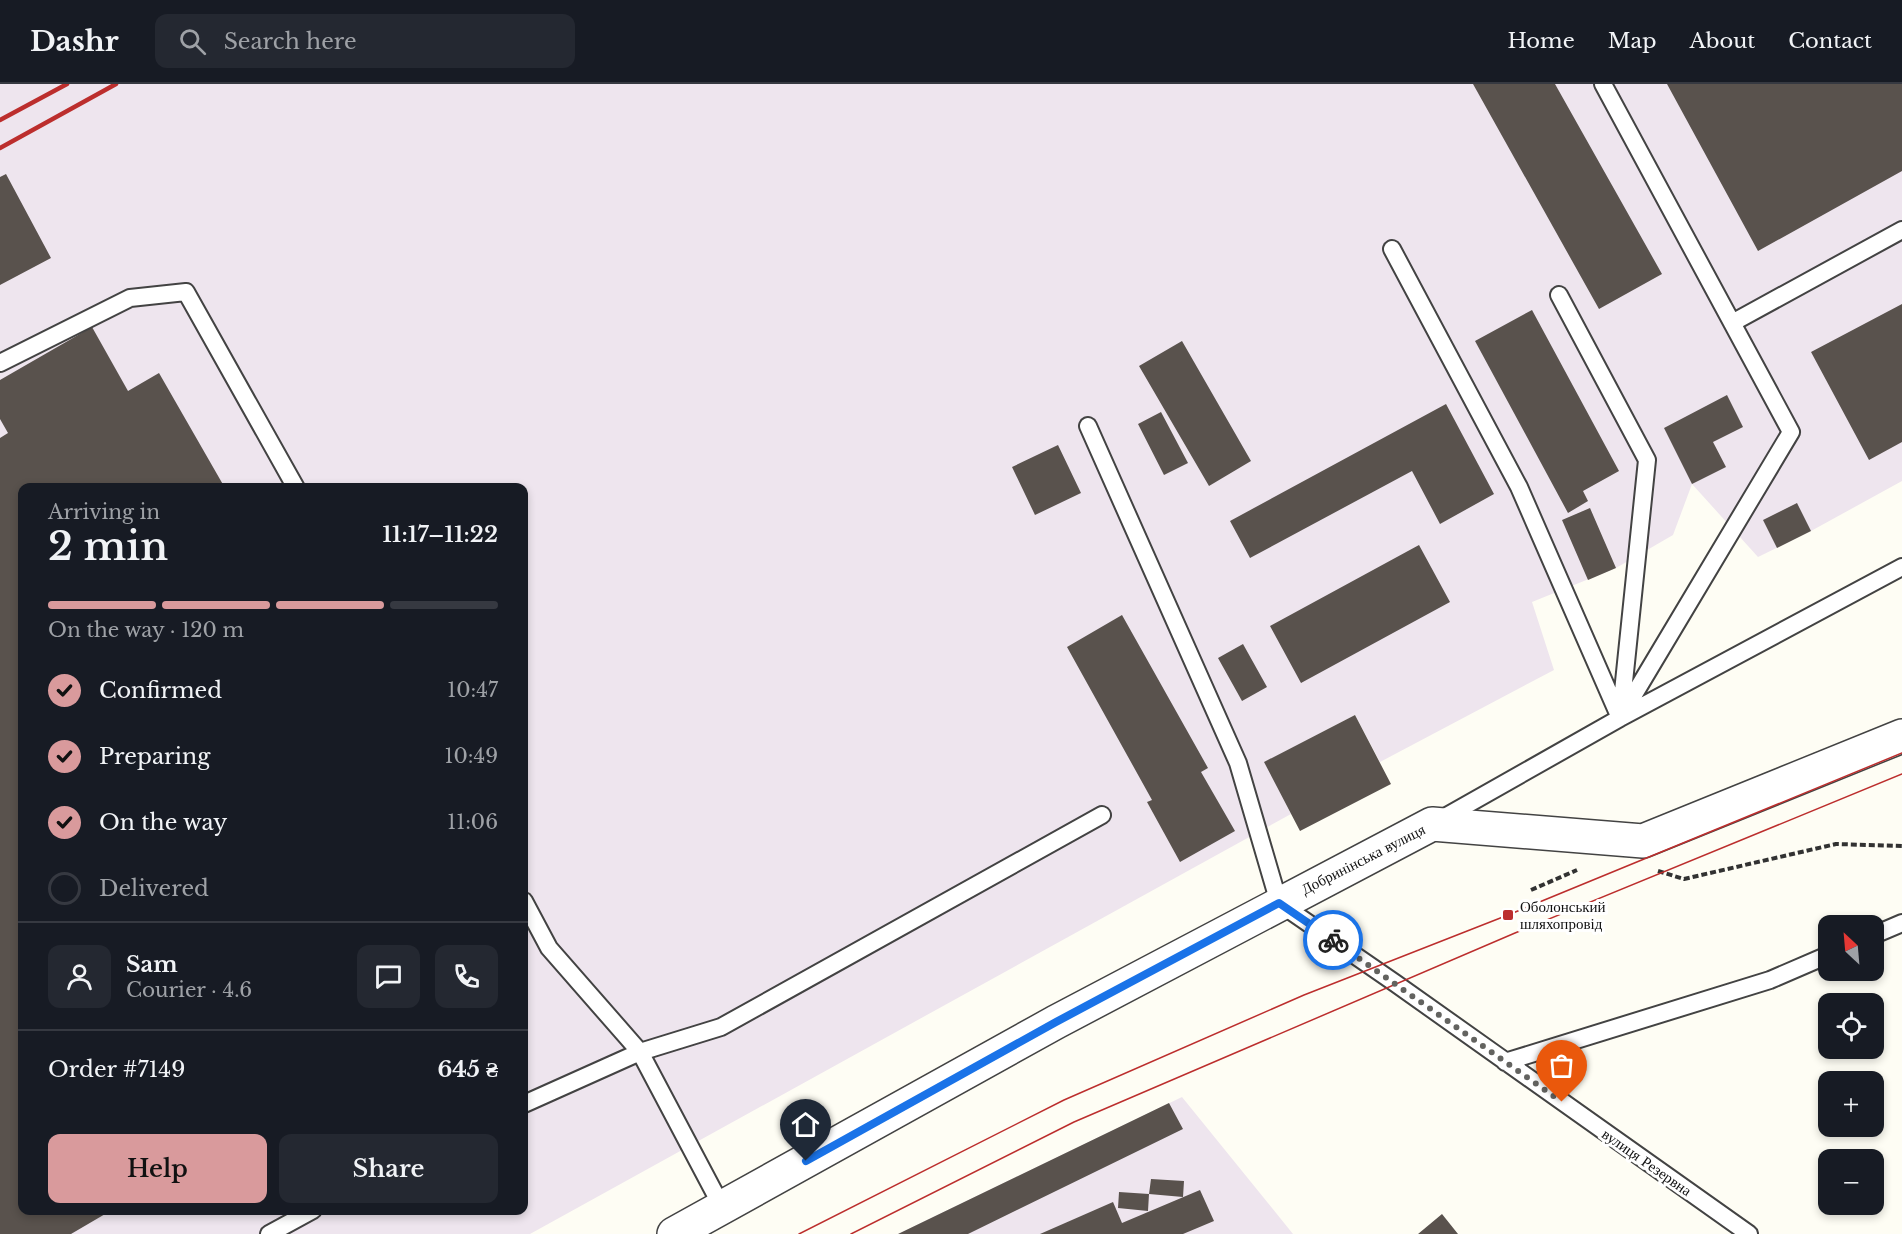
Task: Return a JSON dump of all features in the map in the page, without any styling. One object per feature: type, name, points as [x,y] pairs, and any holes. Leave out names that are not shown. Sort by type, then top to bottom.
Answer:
[{"type":"street","name":"Добринінська вулиця","points":[[674,1234],[1056,1022],[1432,824],[1643,841],[1902,736]]},
{"type":"lane","points":[[1603,84],[1791,432],[1620,718]]},
{"type":"lane","points":[[1732,323],[1902,230]]},
{"type":"lane","points":[[1392,249],[1519,487],[1620,718]]},
{"type":"lane","points":[[0,363],[130,298],[186,292],[293,483]]},
{"type":"lane","points":[[1559,295],[1647,460],[1620,718]]},
{"type":"lane","points":[[1088,426],[1238,763],[1279,903]]},
{"type":"lane","points":[[1432,824],[1620,718],[1902,567]]},
{"type":"lane","points":[[528,1102],[640,1052],[721,1027],[1102,815]]},
{"type":"lane","name":"вулиця Резервна","points":[[1279,903],[1749,1234]]},
{"type":"lane","points":[[528,909],[549,948],[640,1052],[722,1207]]},
{"type":"lane","points":[[1884,931],[1902,923]]},
{"type":"lane","points":[[1505,1062],[1770,980],[1818,959]]},
{"type":"lane","points":[[269,1234],[304,1215]]},
{"type":"path","points":[[1684,879],[1836,844],[1902,846]]},
{"type":"path","points":[[1532,890],[1586,866]]},
{"type":"shaded area","points":[[0,84],[1902,84],[1902,481],[1758,557],[1692,484],[1673,535],[1616,568],[1532,602],[1554,670],[1380,762],[1355,715],[1265,762],[1291,814],[530,1234],[0,1234]]},
{"type":"shaded area","points":[[1182,1097],[1293,1234],[898,1234]]},
{"type":"building","points":[[1473,84],[1555,84],[1662,274],[1599,309]]},
{"type":"building","points":[[1667,84],[1902,84],[1902,171],[1758,251]]},
{"type":"building","points":[[6,174],[51,258],[0,285],[0,177]]},
{"type":"building","points":[[1902,304],[1902,442],[1869,460],[1811,352]]},
{"type":"building","points":[[1532,310],[1619,471],[1583,491],[1588,501],[1568,513],[1475,341]]},
{"type":"building","points":[[92,327],[128,391],[159,373],[222,483],[18,483],[18,1215],[103,1215],[71,1234],[0,1234],[0,438],[8,433],[0,419],[0,380]]},
{"type":"building","points":[[1182,341],[1251,461],[1209,486],[1139,366]]},
{"type":"building","points":[[1727,395],[1743,427],[1713,442],[1726,467],[1692,484],[1664,428]]},
{"type":"building","points":[[1446,404],[1494,494],[1440,524],[1412,471],[1250,558],[1230,521]]},
{"type":"building","points":[[1161,412],[1188,463],[1164,475],[1138,424]]},
{"type":"building","points":[[1058,445],[1081,493],[1035,515],[1012,467]]},
{"type":"building","points":[[1797,503],[1811,531],[1777,548],[1763,520]]},
{"type":"building","points":[[1590,508],[1616,568],[1588,580],[1562,520]]},
{"type":"building","points":[[1419,545],[1450,602],[1301,683],[1270,626]]},
{"type":"building","points":[[1122,615],[1208,768],[1201,772],[1235,831],[1180,862],[1147,802],[1152,800],[1067,647]]},
{"type":"building","points":[[1243,644],[1267,687],[1242,701],[1218,658]]},
{"type":"building","points":[[1355,715],[1391,784],[1300,831],[1264,762]]},
{"type":"building","points":[[1169,1103],[1183,1129],[968,1234],[898,1234]]},
{"type":"building","points":[[1151,1179],[1184,1181],[1183,1197],[1149,1194]]},
{"type":"building","points":[[1200,1190],[1214,1221],[1183,1234],[1040,1234],[1113,1202],[1122,1223]]},
{"type":"building","points":[[1119,1192],[1149,1194],[1148,1211],[1118,1208]]},
{"type":"building","points":[[1442,1214],[1458,1234],[1418,1234]]},
{"type":"tram line","points":[[799,1234],[1064,1100],[1304,995],[1508,915],[1902,753]]},
{"type":"tram line","points":[[851,1234],[1074,1122],[1515,933],[1902,774]]},
{"type":"railway","points":[[0,120],[67,84]]},
{"type":"railway","points":[[0,148],[116,84]]},
{"type":"way so far","points":[[1333,940],[1562,1102]]},
{"type":"place","name":"Оболонський шляхопровід","points":[[1508,915]]},
{"type":"route","points":[[806,1161],[1056,1022],[1279,903],[1333,940]]}]
